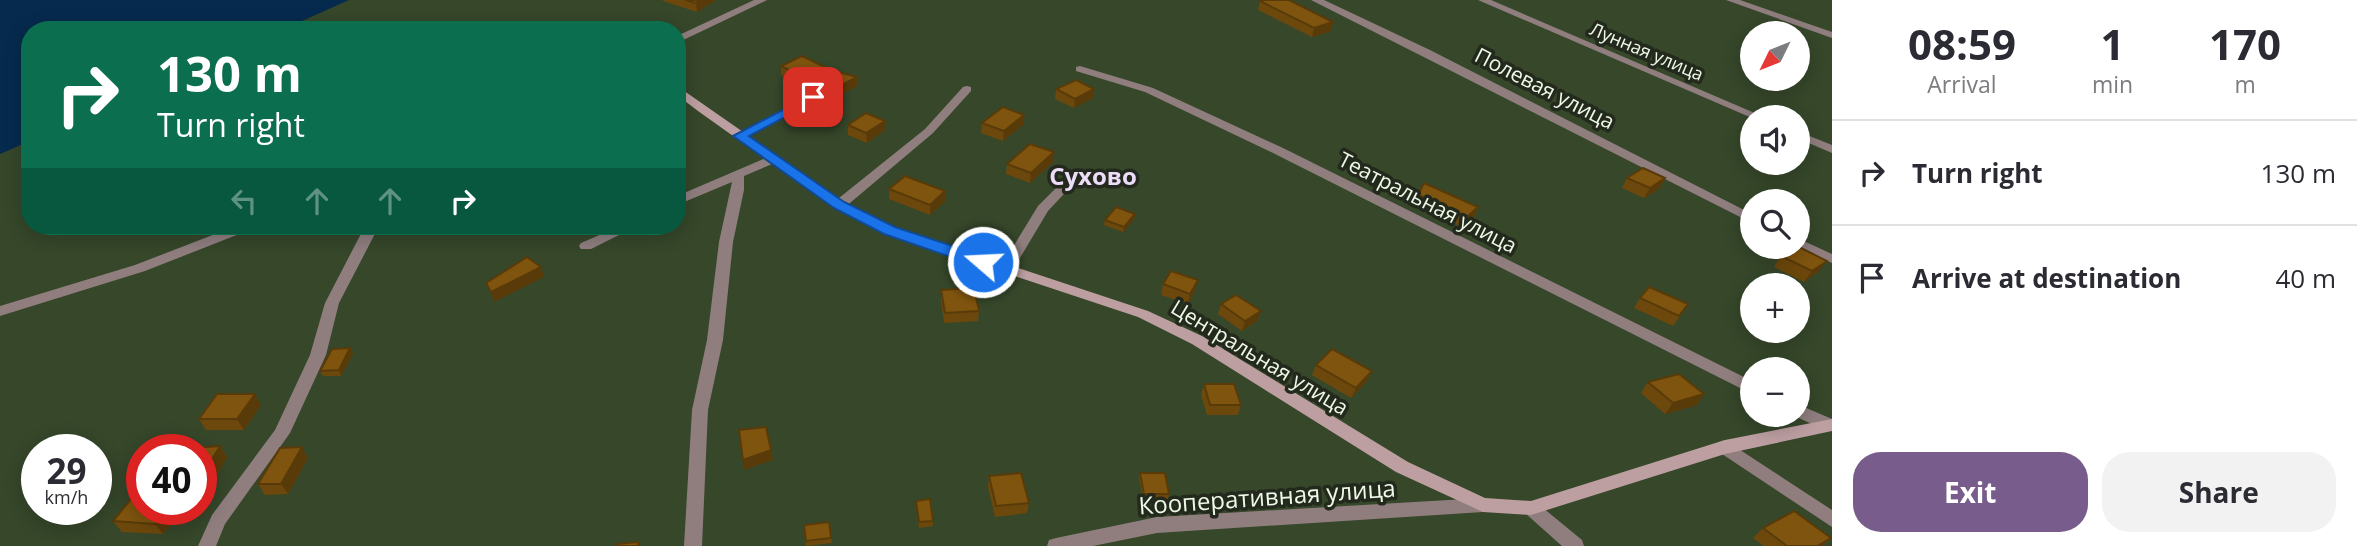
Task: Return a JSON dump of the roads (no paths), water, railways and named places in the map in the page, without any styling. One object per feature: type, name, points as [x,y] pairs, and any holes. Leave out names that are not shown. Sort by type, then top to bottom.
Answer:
[{"type":"street","points":[[686,36],[762,0]]},
{"type":"street","name":"Полевая улица","points":[[1316,0],[1551,114],[1740,213]]},
{"type":"street","name":"Лунная улица","points":[[1483,0],[1740,109]]},
{"type":"street","points":[[1731,0],[1832,35]]},
{"type":"street","name":"Театральная улица","points":[[1080,69],[1149,89],[1267,145],[1740,382]]},
{"type":"street","points":[[839,205],[929,131],[967,89]]},
{"type":"street","name":"Центральная улица","points":[[686,96],[839,205],[890,230],[1143,314],[1186,335],[1402,467],[1483,505]]},
{"type":"street","points":[[1810,140],[1832,149]]},
{"type":"street","points":[[686,197],[774,159]]},
{"type":"street","points":[[693,546],[700,410],[715,340],[726,242],[738,190],[738,174]]},
{"type":"street","points":[[1006,270],[1043,209],[1069,182]]},
{"type":"street","points":[[0,311],[140,268],[224,235]]},
{"type":"street","points":[[207,546],[218,520],[282,432],[318,355],[332,303],[367,235]]},
{"type":"street","points":[[586,246],[610,235]]},
{"type":"street","points":[[1810,248],[1832,259]]},
{"type":"street","points":[[1810,416],[1830,425]]},
{"type":"street","points":[[1483,505],[1531,508],[1725,447],[1830,425]]},
{"type":"street","points":[[1725,447],[1832,520]]},
{"type":"street","name":"Кооперативная улица","points":[[1056,546],[1157,525],[1483,505]]},
{"type":"street","points":[[1531,508],[1575,546]]},
{"type":"lane","points":[[740,136],[813,97]]},
{"type":"water","points":[[0,0],[349,0],[302,21],[21,21],[21,145],[0,154]]},
{"type":"district","name":"Сухово","points":[[1093,175]]}]
